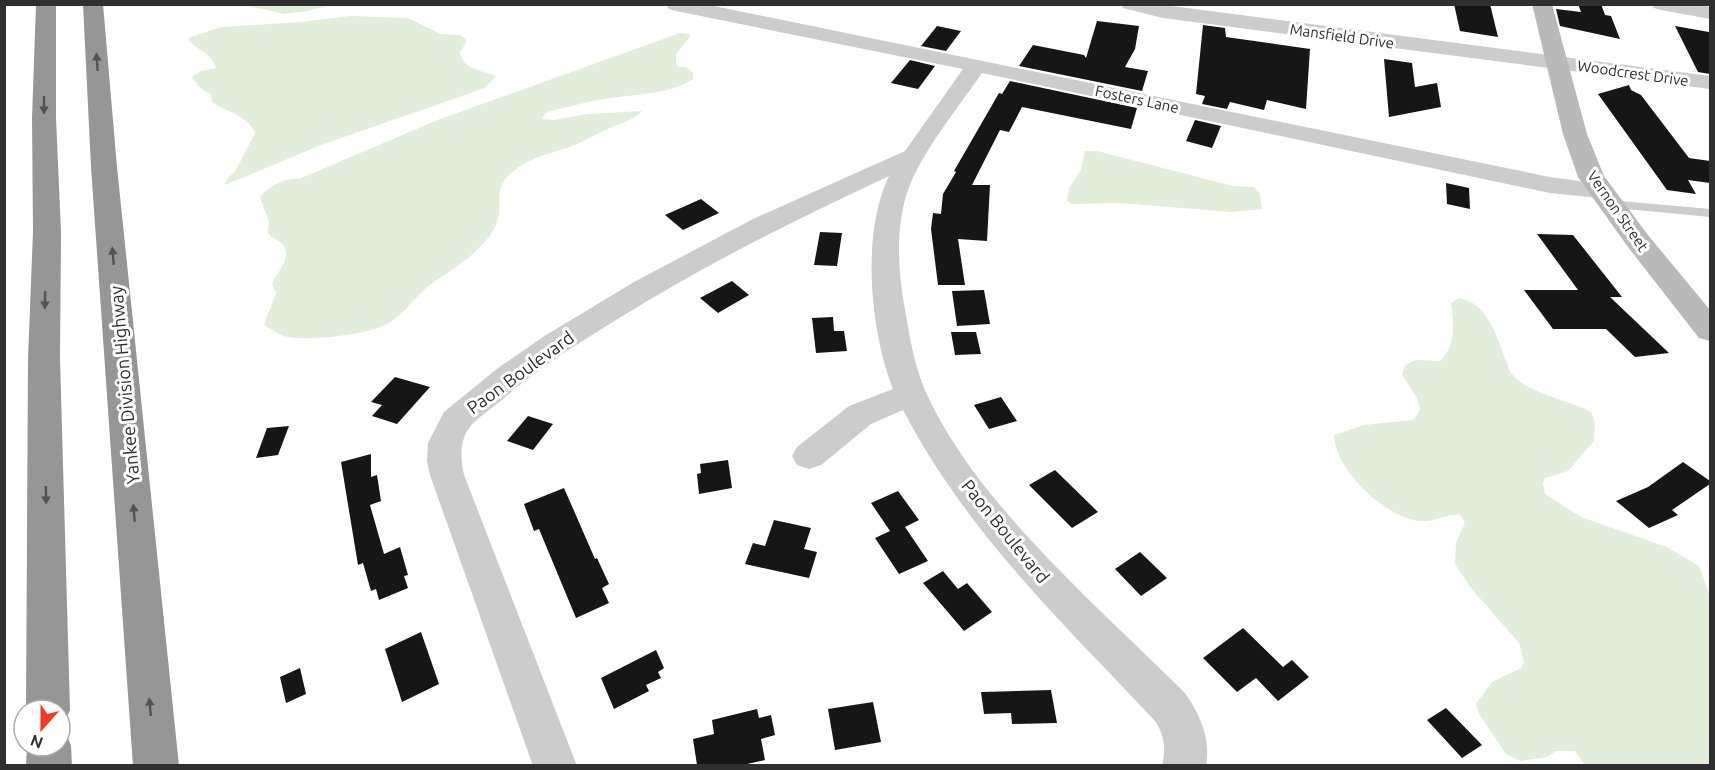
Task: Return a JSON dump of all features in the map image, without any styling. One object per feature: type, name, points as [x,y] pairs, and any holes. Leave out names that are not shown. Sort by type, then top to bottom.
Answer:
[{"type":"highway","points":[[46,4],[44,118],[47,231],[44,359],[48,698]]},
{"type":"highway","name":"Yankee Division Highway","points":[[93,4],[104,168],[156,765]]},
{"type":"main road","name":"Vernon Street","points":[[1542,4],[1580,150],[1604,196],[1706,319]]},
{"type":"street","name":"Mansfield Drive","points":[[1130,4],[1163,12],[1556,62]]},
{"type":"street","points":[[1660,4],[1710,13]]},
{"type":"street","name":"Fosters Lane","points":[[676,5],[1604,196]]},
{"type":"street","name":"Woodcrest Drive","points":[[1556,62],[1710,84]]},
{"type":"street","name":"Paon Boulevard","points":[[976,65],[911,157],[892,204],[886,249],[886,279],[900,358],[911,394],[966,486],[1040,575],[1170,707],[1184,729],[1187,750],[1184,765]]},
{"type":"street","name":"Paon Boulevard","points":[[555,765],[447,475],[444,451],[451,428],[470,407],[509,376],[606,311],[762,225],[911,157]]},
{"type":"street","points":[[809,456],[854,418],[911,394]]},
{"type":"lane","points":[[1604,196],[1710,213]]},
{"type":"green space","points":[[244,5],[331,5],[284,14]]},
{"type":"green space","points":[[350,16],[408,18],[441,34],[460,35],[466,39],[460,52],[465,62],[469,66],[496,76],[485,88],[321,145],[225,185],[227,179],[236,170],[255,133],[247,122],[212,102],[211,95],[198,86],[192,77],[201,71],[216,68],[211,58],[188,38],[221,27],[301,22]]},
{"type":"green space","points":[[680,33],[689,34],[690,37],[676,54],[676,64],[679,67],[686,67],[693,73],[693,79],[678,87],[662,91],[596,101],[545,113],[542,119],[553,120],[588,114],[642,111],[631,119],[577,144],[529,161],[515,170],[502,184],[498,219],[483,244],[425,289],[393,320],[366,331],[321,338],[284,336],[264,325],[276,293],[272,284],[286,255],[283,245],[268,233],[269,221],[260,198],[271,187],[299,179],[440,119]]},
{"type":"green space","points":[[1085,151],[1097,151],[1233,186],[1254,187],[1260,194],[1262,209],[1232,212],[1119,203],[1072,204],[1067,201],[1069,188],[1081,170]]},
{"type":"green space","points":[[1459,298],[1477,307],[1490,322],[1510,371],[1519,381],[1538,392],[1591,412],[1595,422],[1594,441],[1568,471],[1545,478],[1543,483],[1545,494],[1581,517],[1667,547],[1699,566],[1710,596],[1710,765],[1585,765],[1575,751],[1556,751],[1547,757],[1520,761],[1506,754],[1479,714],[1476,704],[1492,682],[1521,668],[1524,662],[1519,643],[1471,588],[1455,564],[1456,543],[1465,522],[1460,515],[1450,515],[1430,521],[1406,518],[1378,502],[1364,490],[1343,463],[1334,435],[1364,425],[1414,420],[1420,409],[1417,398],[1402,374],[1405,365],[1416,360],[1440,361],[1445,355],[1453,334],[1451,303]]},
{"type":"building","points":[[1454,4],[1490,4],[1498,37],[1460,31]]},
{"type":"building","points":[[1578,4],[1601,4],[1605,15],[1611,16],[1620,39],[1560,26],[1556,9],[1581,12]]},
{"type":"building","points":[[1097,21],[1139,26],[1135,49],[1125,67],[1148,71],[1142,91],[1019,66],[1033,45],[1084,55],[1086,58]]},
{"type":"building","points":[[1203,25],[1225,28],[1226,37],[1310,49],[1306,109],[1267,100],[1264,110],[1230,102],[1227,109],[1202,104],[1205,96],[1196,94]]},
{"type":"building","points":[[937,26],[961,31],[946,51],[921,46]]},
{"type":"building","points":[[1675,26],[1709,32],[1710,74],[1698,72]]},
{"type":"building","points":[[1384,59],[1412,63],[1415,87],[1437,83],[1441,107],[1389,117]]},
{"type":"building","points":[[910,60],[935,66],[918,89],[891,83]]},
{"type":"building","points":[[1010,81],[1137,108],[1131,129],[1022,107],[1009,132],[1000,130],[972,185],[990,185],[987,241],[958,239],[965,285],[938,285],[931,229],[933,213],[941,214],[943,194],[956,172],[954,171],[999,93],[1002,94]]},
{"type":"building","points":[[1629,85],[1631,90],[1641,95],[1689,158],[1710,161],[1710,183],[1688,180],[1696,194],[1667,190],[1598,94]]},
{"type":"building","points":[[1195,120],[1221,126],[1212,148],[1186,141]]},
{"type":"building","points":[[1446,183],[1469,188],[1470,209],[1447,204]]},
{"type":"building","points":[[701,199],[719,213],[683,230],[665,215]]},
{"type":"building","points":[[820,232],[842,233],[837,266],[814,265]]},
{"type":"building","points":[[1537,234],[1573,235],[1622,297],[1610,297],[1669,353],[1635,357],[1606,329],[1553,329],[1524,290],[1578,290]]},
{"type":"building","points":[[732,281],[749,295],[718,313],[700,298]]},
{"type":"building","points":[[984,290],[990,324],[957,326],[952,291]]},
{"type":"building","points":[[833,317],[834,331],[844,331],[847,351],[816,353],[812,318]]},
{"type":"building","points":[[951,332],[976,332],[981,354],[955,355]]},
{"type":"building","points":[[395,377],[430,387],[397,424],[372,416],[382,405],[371,402]]},
{"type":"building","points":[[1001,397],[1017,421],[989,429],[974,405]]},
{"type":"building","points":[[528,416],[553,424],[533,450],[507,441]]},
{"type":"building","points":[[289,426],[278,455],[256,458],[267,428]]},
{"type":"building","points":[[371,454],[371,477],[377,475],[381,501],[370,505],[384,554],[400,547],[408,575],[404,576],[408,588],[379,600],[376,589],[371,591],[363,563],[358,565],[341,462]]},
{"type":"building","points":[[728,460],[732,488],[699,494],[697,474],[701,473],[700,464]]},
{"type":"building","points":[[1683,462],[1710,481],[1710,484],[1672,510],[1678,515],[1649,528],[1616,501],[1648,487]]},
{"type":"building","points":[[1055,470],[1098,512],[1072,528],[1029,485]]},
{"type":"building","points":[[564,488],[595,559],[597,558],[609,584],[602,588],[609,603],[576,618],[539,529],[534,531],[524,504]]},
{"type":"building","points":[[898,491],[919,520],[905,527],[928,561],[899,574],[875,538],[890,531],[871,503]]},
{"type":"building","points":[[774,520],[811,528],[804,549],[817,552],[809,578],[745,564],[753,543],[765,546]]},
{"type":"building","points":[[1140,552],[1167,578],[1141,596],[1115,569]]},
{"type":"building","points":[[943,571],[958,589],[967,583],[992,612],[964,631],[923,583]]},
{"type":"building","points":[[1243,628],[1283,667],[1292,660],[1309,677],[1278,701],[1256,678],[1237,692],[1203,658]]},
{"type":"building","points":[[421,632],[439,684],[402,702],[385,649]]},
{"type":"building","points":[[656,650],[664,668],[658,672],[661,678],[646,685],[649,691],[614,709],[601,678]]},
{"type":"building","points":[[300,668],[306,694],[286,703],[280,677]]},
{"type":"building","points":[[1051,690],[1057,723],[1012,724],[1011,713],[984,714],[981,692]]},
{"type":"building","points":[[873,702],[881,742],[835,750],[828,709]]},
{"type":"building","points":[[1446,708],[1482,745],[1462,758],[1427,720]]},
{"type":"building","points":[[757,709],[759,718],[771,715],[775,735],[761,739],[765,760],[743,765],[697,765],[693,739],[714,734],[712,720]]}]
